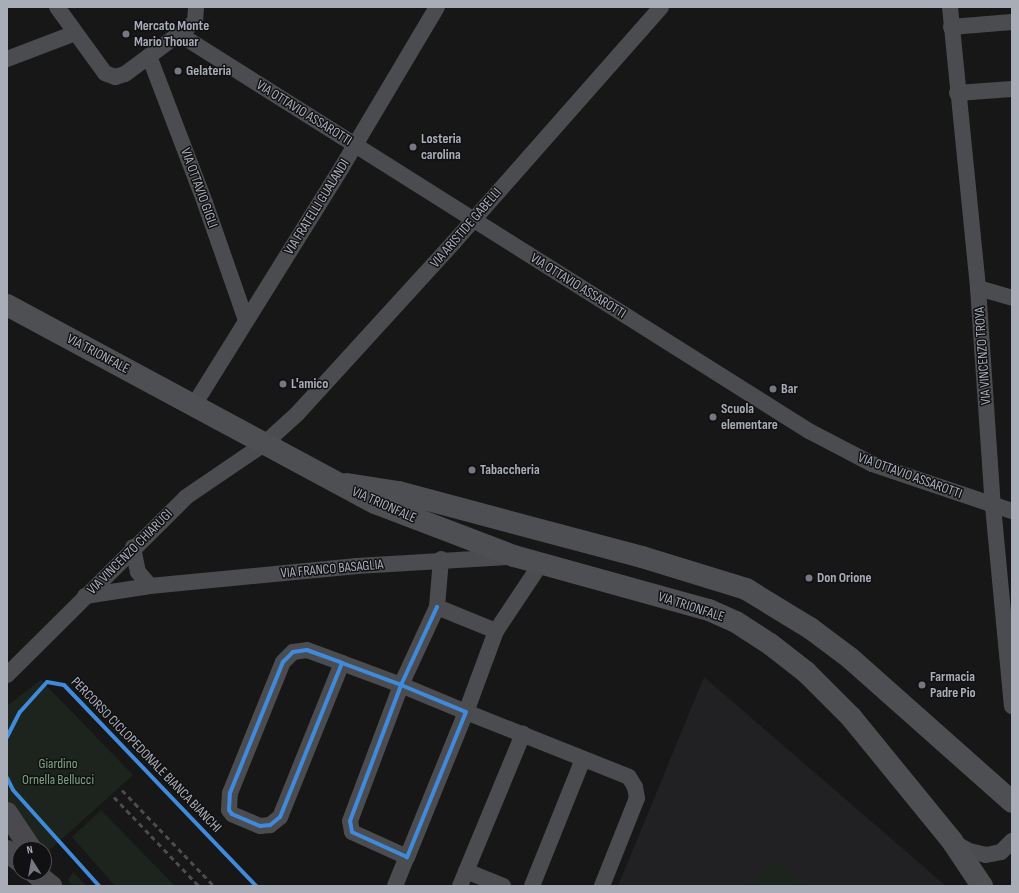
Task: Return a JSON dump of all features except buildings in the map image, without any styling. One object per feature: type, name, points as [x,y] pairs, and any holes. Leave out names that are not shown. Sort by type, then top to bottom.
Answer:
[{"type":"main road","name":"VIA TRIONFALE","points":[[7,305],[387,509],[540,565],[709,610],[756,634],[806,672],[847,713],[952,841]]},
{"type":"main road","name":"VIA TRIONFALE","points":[[336,482],[398,492],[642,557],[746,589],[810,628],[850,658],[1012,802]]},
{"type":"main road","points":[[952,841],[982,886]]},
{"type":"street","points":[[57,7],[105,73],[112,77],[124,74],[195,22],[196,7]]},
{"type":"street","name":"VIA FRATELLI GUALANDI","points":[[194,405],[355,145],[437,7]]},
{"type":"street","name":"VIA ARISTIDE GABELLI","points":[[264,444],[302,409],[474,220],[661,7]]},
{"type":"street","name":"VIA VINCENZO TROYA","points":[[950,7],[978,288],[993,506],[1012,706]]},
{"type":"street","points":[[952,27],[1012,22]]},
{"type":"street","points":[[7,59],[75,33]]},
{"type":"street","name":"VIA OTTAVIO ASSAROTTI","points":[[179,34],[840,449],[882,468],[993,506],[1012,511]]},
{"type":"street","name":"VIA OTTAVIO GIGLI","points":[[149,56],[246,320]]},
{"type":"street","points":[[958,93],[1012,89]]},
{"type":"street","points":[[978,288],[1012,298]]},
{"type":"street","name":"VIA VINCENZO CHIARUGI","points":[[7,675],[133,547],[186,498],[264,444]]},
{"type":"street","points":[[133,547],[138,572],[150,586]]},
{"type":"street","name":"VIA FRANCO BASAGLIA","points":[[85,596],[150,586],[441,559],[514,556]]},
{"type":"street","points":[[407,857],[352,832],[350,821],[401,685],[437,607],[441,559]]},
{"type":"street","points":[[395,886],[466,712],[496,631],[540,565]]},
{"type":"street","points":[[437,607],[496,631]]},
{"type":"street","points":[[342,663],[280,817],[276,823],[265,826],[232,814],[227,804],[230,794],[283,662],[293,652],[307,650],[342,663],[401,685],[629,777],[635,787],[637,798],[602,886]]},
{"type":"street","points":[[460,886],[523,734]]},
{"type":"street","points":[[532,886],[583,759]]},
{"type":"street","points":[[7,813],[26,841]]},
{"type":"street","name":"VIA TRIONFALE","points":[[952,841],[969,851],[986,855],[1001,852],[1012,841]]},
{"type":"street","points":[[466,871],[503,886]]},
{"type":"shaded area","points":[[704,677],[946,886],[618,886]]},
{"type":"green space","name":"Giardino Ornella Bellucci","points":[[41,680],[133,775],[52,848],[52,841],[31,841],[7,803],[7,706]]},
{"type":"green space","points":[[101,810],[175,886],[115,886],[72,837]]},
{"type":"green space","points":[[776,862],[802,886],[750,886]]},
{"type":"green space","points":[[73,872],[87,886],[73,886],[68,880]]},
{"type":"railway","points":[[122,790],[214,886]]},
{"type":"railway","points":[[114,797],[199,886]]},
{"type":"cycle path","points":[[342,663],[280,817],[270,825],[260,826],[232,814],[229,810],[230,793],[283,662],[293,652],[307,650],[342,663],[401,685],[466,712],[407,857],[352,832],[350,821],[401,685],[437,607]]},
{"type":"cycle path","name":"PERCORSO CICLOPEDONALE BIANCA BIANCHI","points":[[7,737],[20,712],[47,682],[64,685],[256,886]]},
{"type":"cycle path","points":[[7,778],[13,790],[99,886]]},
{"type":"place","name":"Mercato Monte Mario Thouar","points":[[126,34]]},
{"type":"place","name":"Gelateria","points":[[178,71]]},
{"type":"place","name":"Losteria carolina","points":[[413,147]]},
{"type":"place","name":"L'amico","points":[[283,384]]},
{"type":"place","name":"Bar","points":[[773,389]]},
{"type":"place","name":"Scuola elementare","points":[[713,417]]},
{"type":"place","name":"Tabaccheria","points":[[472,470]]},
{"type":"place","name":"Don Orione","points":[[809,578]]},
{"type":"place","name":"Farmacia Padre Pio","points":[[922,685]]}]
